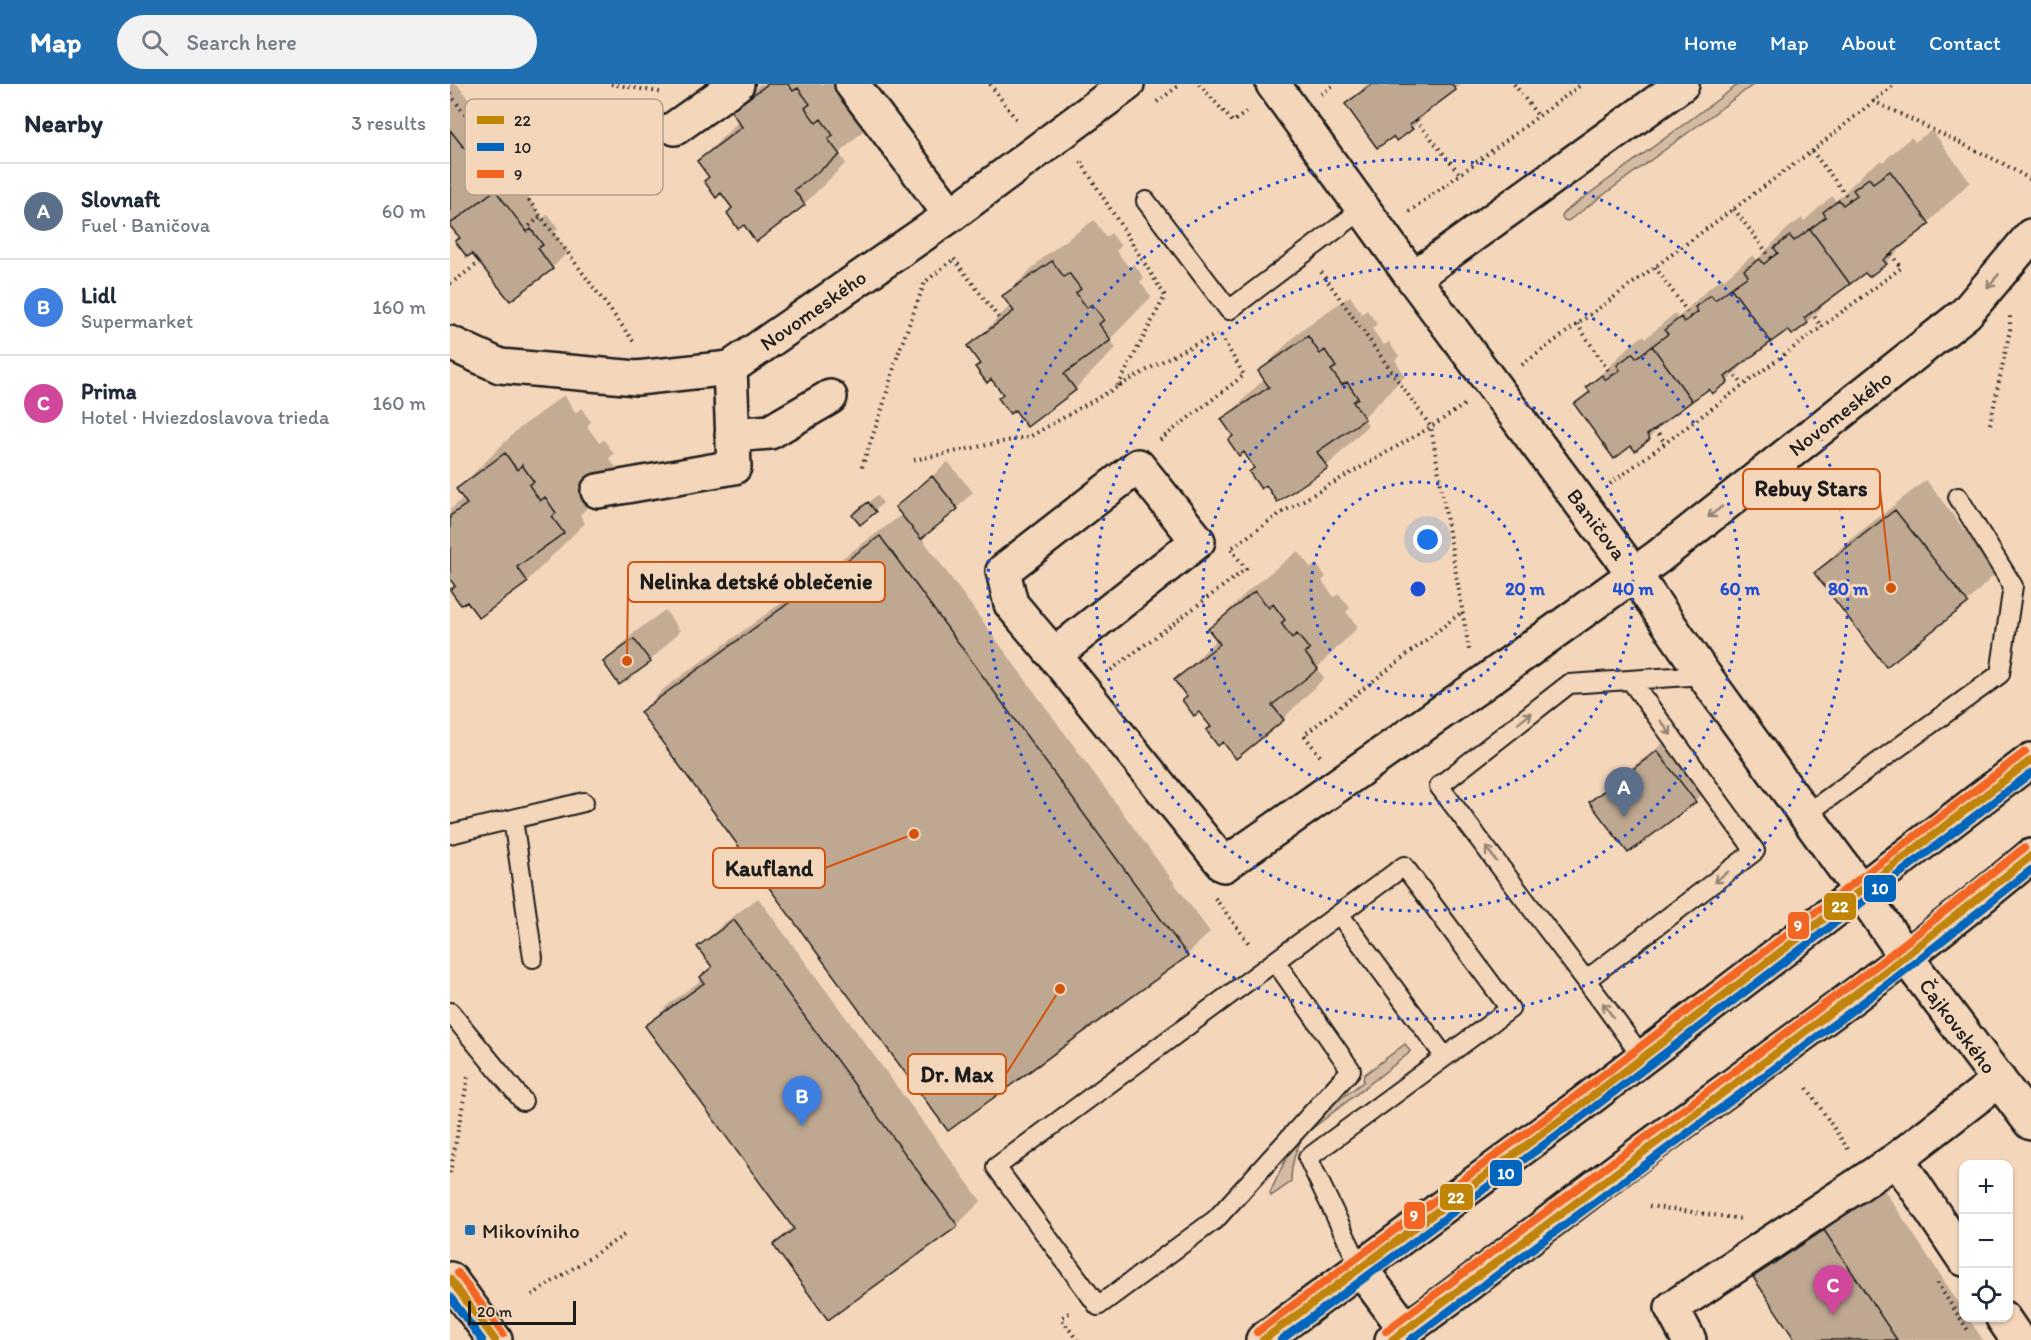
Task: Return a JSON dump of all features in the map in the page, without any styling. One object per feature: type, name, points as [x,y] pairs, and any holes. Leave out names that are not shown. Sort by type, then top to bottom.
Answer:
[{"type":"street","points":[[675,128],[737,84]]},
{"type":"street","points":[[852,84],[951,215]]},
{"type":"street","name":"Novomeského","points":[[450,343],[500,366],[637,378],[730,368],[951,215],[1127,84]]},
{"type":"street","points":[[1413,278],[1682,84]]},
{"type":"street","name":"Baničova","points":[[1275,87],[1413,278],[1634,574],[1704,675],[1860,890]]},
{"type":"street","name":"Novomeského","points":[[1054,654],[1224,865],[1658,557],[1966,313],[2031,236]]},
{"type":"street","points":[[598,491],[734,467],[730,368]]},
{"type":"street","points":[[732,435],[770,432],[830,397]]},
{"type":"street","points":[[1138,466],[1198,541],[1054,654],[1011,604],[1004,571],[1138,466]]},
{"type":"street","points":[[1263,1340],[1642,1058],[2031,760]]},
{"type":"street","points":[[1361,1269],[1399,1335],[1585,1194],[1906,957],[2031,856]]},
{"type":"street","name":"Čajkovského","points":[[1860,890],[1906,957],[2031,1123]]},
{"type":"street","points":[[1689,1340],[1672,1308],[1897,1159],[1999,1080]]},
{"type":"street","points":[[1897,1159],[1959,1252]]},
{"type":"street","points":[[450,1279],[495,1340]]},
{"type":"street","points":[[2006,1322],[2018,1340]]},
{"type":"lane","points":[[1146,201],[1229,310],[1363,209]]},
{"type":"lane","points":[[1805,815],[2000,674],[2013,586],[1958,497]]},
{"type":"lane","points":[[1642,1058],[1439,786],[1569,684],[1704,675]]},
{"type":"lane","points":[[1586,980],[1755,851],[1631,681]]},
{"type":"lane","points":[[450,834],[584,802]]},
{"type":"lane","points":[[513,819],[533,958]]},
{"type":"lane","points":[[1271,964],[1351,1070],[1216,1219],[1098,1306],[996,1167],[1271,964],[1404,866],[1510,1009],[1308,1158],[1361,1269]]},
{"type":"lane","points":[[1339,914],[1445,1058]]},
{"type":"lane","points":[[450,1012],[523,1101]]},
{"type":"path","points":[[990,84],[1023,129]]},
{"type":"path","points":[[1154,105],[1181,84]]},
{"type":"path","points":[[1199,84],[1233,122],[1275,87]]},
{"type":"path","points":[[1316,98],[1335,84]]},
{"type":"path","points":[[1514,84],[1538,116]]},
{"type":"path","points":[[1404,216],[1582,84]]},
{"type":"path","points":[[1107,673],[1246,569],[1230,549],[1281,513],[1431,427],[1492,385],[1812,151],[1895,84]]},
{"type":"path","points":[[450,94],[465,115]]},
{"type":"path","points":[[1873,101],[2004,164],[2031,180]]},
{"type":"path","points":[[1416,120],[1460,174]]},
{"type":"path","points":[[1812,151],[1850,200]]},
{"type":"path","points":[[1072,168],[1081,161],[1165,296],[1118,388]]},
{"type":"path","points":[[525,195],[638,347]]},
{"type":"path","points":[[1734,209],[1771,258]]},
{"type":"path","points":[[525,230],[541,216]]},
{"type":"path","points":[[1606,487],[1901,268],[1891,254]]},
{"type":"path","points":[[862,467],[898,354],[925,282],[954,259],[1001,321]]},
{"type":"path","points":[[450,285],[479,263]]},
{"type":"path","points":[[1317,266],[1431,427],[1476,688]]},
{"type":"path","points":[[1655,267],[1691,317]]},
{"type":"path","points":[[1811,312],[1822,327]]},
{"type":"path","points":[[1990,424],[2010,330],[2010,312]]},
{"type":"path","points":[[1577,324],[1612,376]]},
{"type":"path","points":[[1159,441],[1244,375],[1219,333]]},
{"type":"path","points":[[1732,371],[1743,385]]},
{"type":"path","points":[[1654,429],[1665,443]]},
{"type":"path","points":[[914,460],[1031,436]]},
{"type":"path","points":[[1323,760],[1304,735],[1462,612]]},
{"type":"path","points":[[1209,891],[1271,964]]},
{"type":"path","points":[[450,1173],[475,1042]]},
{"type":"path","points":[[1648,1206],[1796,1226]]},
{"type":"path","points":[[532,1295],[624,1235]]},
{"type":"path","points":[[1061,1318],[1077,1340]]},
{"type":"shaded area","points":[[1739,84],[1754,84],[1568,221],[1562,218],[1563,213]]},
{"type":"shaded area","points":[[1405,1044],[1410,1051],[1408,1054],[1304,1135],[1294,1158],[1291,1182],[1271,1196],[1270,1193],[1294,1141],[1320,1114],[1363,1082],[1364,1075]]},
{"type":"building","points":[[768,84],[788,84],[793,91],[798,88],[810,104],[805,108],[816,123],[821,119],[833,135],[828,139],[840,155],[794,190],[805,205],[756,242],[744,225],[738,229],[727,213],[732,208],[721,193],[716,198],[704,181],[709,177],[697,161],[742,127],[731,111]]},
{"type":"building","points":[[1372,84],[1452,84],[1456,90],[1409,125],[1413,129],[1397,141],[1393,137],[1377,148],[1345,104]]},
{"type":"building","points":[[450,130],[465,149],[465,195],[488,195],[450,224]]},
{"type":"building","points":[[1890,171],[1930,224],[1883,260],[1887,264],[1869,277],[1865,273],[1850,284],[1810,229],[1826,217],[1823,212],[1839,200],[1843,205],[1857,195],[1853,190],[1869,178],[1873,183]]},
{"type":"building","points":[[488,195],[499,195],[527,232],[531,229],[543,245],[538,248],[553,269],[510,301],[472,254],[467,257],[455,241],[460,238],[450,224]]},
{"type":"building","points":[[1810,229],[1850,284],[1804,318],[1808,323],[1792,335],[1788,330],[1771,342],[1731,288],[1748,276],[1744,270],[1760,259],[1764,264],[1778,253],[1774,248],[1790,236],[1794,241]]},
{"type":"building","points":[[1052,261],[1064,277],[1069,273],[1081,289],[1076,293],[1087,308],[1092,304],[1104,320],[1099,324],[1111,340],[1064,374],[1076,390],[1027,427],[1015,410],[1010,414],[998,398],[1003,394],[991,379],[987,383],[975,367],[980,364],[967,346],[1014,311],[1002,296]]},
{"type":"building","points":[[1731,288],[1771,342],[1725,377],[1728,382],[1712,394],[1709,389],[1692,401],[1652,346],[1668,334],[1664,330],[1681,317],[1684,322],[1698,312],[1695,307],[1711,295],[1715,300]]},
{"type":"building","points":[[1308,336],[1320,354],[1325,350],[1336,367],[1331,370],[1342,385],[1347,382],[1358,398],[1353,402],[1365,419],[1317,452],[1328,468],[1277,502],[1266,485],[1261,489],[1249,472],[1254,468],[1244,452],[1239,456],[1228,440],[1233,436],[1221,419],[1269,387],[1258,371]]},
{"type":"building","points":[[1652,346],[1692,401],[1647,435],[1650,439],[1635,451],[1631,446],[1614,459],[1574,404],[1590,392],[1586,387],[1602,375],[1606,380],[1620,370],[1617,365],[1633,353],[1636,358]]},
{"type":"building","points":[[505,453],[517,470],[522,465],[534,482],[529,485],[540,501],[545,497],[556,513],[552,517],[564,533],[517,567],[528,582],[479,618],[467,602],[461,605],[450,590],[455,586],[450,579],[450,516],[467,504],[456,489]]},
{"type":"building","points":[[932,476],[958,509],[921,539],[895,507]]},
{"type":"building","points":[[868,502],[876,512],[860,525],[852,515]]},
{"type":"building","points":[[1895,510],[1968,603],[1886,667],[1814,573]]},
{"type":"building","points":[[880,536],[1188,956],[948,1131],[640,712]]},
{"type":"building","points":[[1255,591],[1269,608],[1273,604],[1285,620],[1281,623],[1292,638],[1297,634],[1310,650],[1305,653],[1318,669],[1272,705],[1284,720],[1236,759],[1223,742],[1218,746],[1206,730],[1211,727],[1199,712],[1194,716],[1182,700],[1187,697],[1174,680],[1220,644],[1208,629]]},
{"type":"building","points":[[634,639],[651,662],[619,685],[603,662]]},
{"type":"building","points":[[1657,751],[1696,802],[1628,853],[1589,802]]},
{"type":"building","points":[[734,920],[958,1226],[828,1320],[773,1245],[794,1229],[645,1026],[704,983],[700,977],[712,967],[697,947]]},
{"type":"building","points":[[1824,1230],[1897,1340],[1795,1340],[1753,1277]]},
{"type":"transit line","name":"9","points":[[1257,1332],[1572,1099],[2025,752]]},
{"type":"transit line","name":"22","points":[[1263,1340],[1578,1107],[2031,760]]},
{"type":"transit line","name":"10","points":[[1281,1340],[1584,1115],[2031,773]]},
{"type":"transit line","name":"9","points":[[1386,1331],[1880,963],[2024,848]]},
{"type":"transit line","name":"22","points":[[1392,1340],[1886,971],[2031,856]]},
{"type":"transit line","name":"10","points":[[1410,1340],[1893,980],[2031,870]]},
{"type":"transit line","name":"9","points":[[458,1273],[503,1334]]},
{"type":"transit line","name":"22","points":[[450,1279],[495,1340]]},
{"type":"transit line","name":"10","points":[[450,1297],[482,1340]]},
{"type":"place","name":"Rebuy Stars","points":[[1891,588]]},
{"type":"place","name":"Nelinka detské oblečenie","points":[[627,661]]},
{"type":"place","name":"Slovnaft","points":[[1624,817]]},
{"type":"place","name":"Kaufland","points":[[914,834]]},
{"type":"place","name":"Dr. Max","points":[[1060,989]]},
{"type":"place","name":"Lidl","points":[[802,1126]]},
{"type":"place","name":"Mikovíniho","points":[[470,1230]]},
{"type":"place","name":"Prima","points":[[1833,1315]]}]
